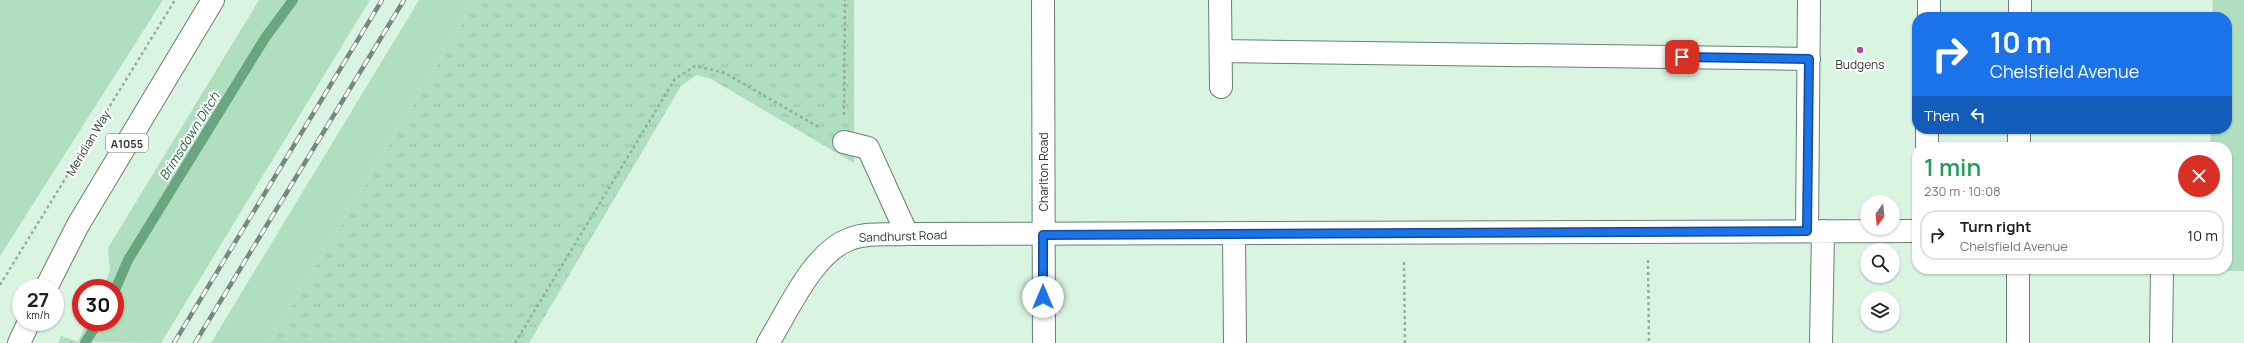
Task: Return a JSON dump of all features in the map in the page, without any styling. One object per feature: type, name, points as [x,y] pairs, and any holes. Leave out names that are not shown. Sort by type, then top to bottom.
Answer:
[{"type":"street","name":"A1055","points":[[51,279],[78,225],[213,0]]},
{"type":"street","name":"Charlton Road","points":[[1043,0],[1044,343]]},
{"type":"street","points":[[1220,0],[1222,87]]},
{"type":"street","points":[[1809,0],[1809,59],[1815,231],[1821,343]]},
{"type":"street","points":[[1929,0],[1929,12]]},
{"type":"street","points":[[2020,0],[2020,12]]},
{"type":"street","points":[[1221,51],[1809,59]]},
{"type":"street","points":[[844,142],[868,148],[907,234]]},
{"type":"street","name":"Sandhurst Road","points":[[768,343],[821,258],[850,238],[907,234],[1043,235],[1912,231]]},
{"type":"street","points":[[1234,234],[1235,343]]},
{"type":"street","points":[[2018,274],[2018,343]]},
{"type":"street","points":[[2161,343],[2162,274]]},
{"type":"street","points":[[19,343],[25,331]]},
{"type":"path","name":"Meridian Way","points":[[0,285],[175,0]]},
{"type":"path","points":[[844,0],[844,142]]},
{"type":"path","points":[[515,343],[675,79],[696,66],[725,72],[844,142]]},
{"type":"path","points":[[1648,232],[1649,343]]},
{"type":"path","points":[[1404,233],[1405,343]]},
{"type":"green space","points":[[0,0],[163,0],[0,256]]},
{"type":"green space","points":[[259,0],[370,0],[161,343],[78,342],[83,331],[124,331],[124,279],[107,279],[110,271],[108,248]]},
{"type":"green space","points":[[419,0],[476,0],[269,343],[211,343]]},
{"type":"green space","points":[[476,0],[854,0],[854,163],[711,79],[697,75],[681,86],[529,343],[269,343]]},
{"type":"green space","points":[[2213,0],[2244,0],[2244,271],[2232,271],[2232,142],[2210,142],[2211,134],[2232,134],[2232,12],[2212,12]]},
{"type":"green space","points":[[61,336],[81,343],[58,343]]},
{"type":"waterway","name":"Brimsdown Ditch","points":[[120,279],[128,260],[265,38],[293,0]]},
{"type":"waterway","name":"Brimsdown Ditch","points":[[85,343],[92,331]]},
{"type":"railway","points":[[174,343],[382,0]]},
{"type":"railway","points":[[195,343],[404,0]]},
{"type":"place","name":"Budgens","points":[[1860,50]]},
{"type":"route","points":[[1043,297],[1043,235],[1807,231],[1809,59],[1682,57]]}]
